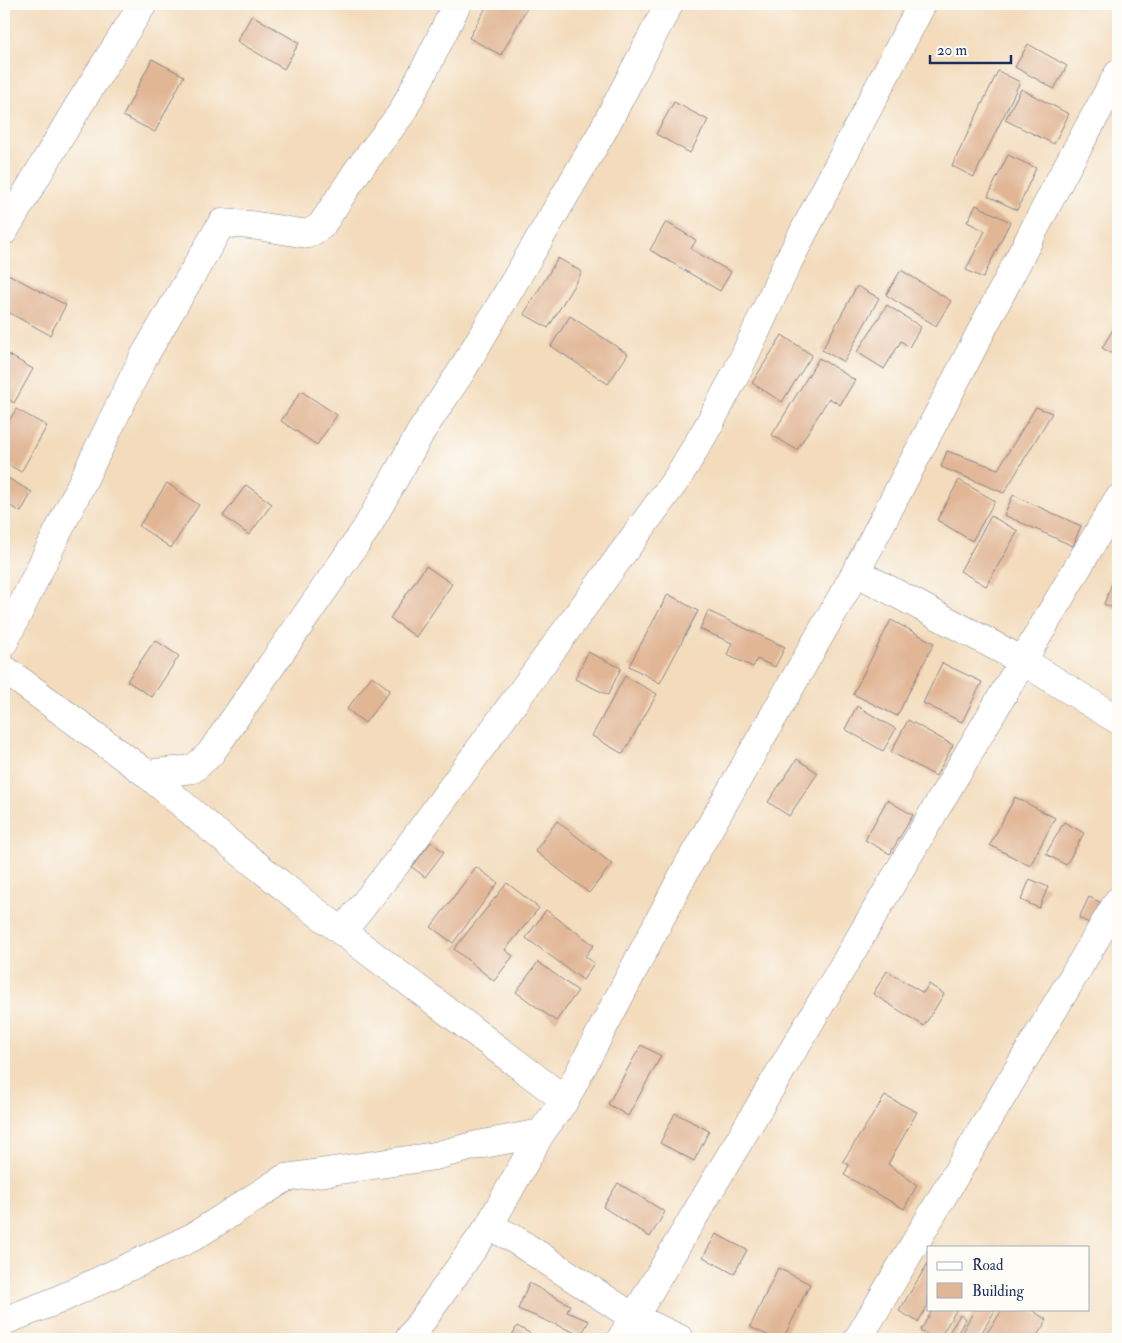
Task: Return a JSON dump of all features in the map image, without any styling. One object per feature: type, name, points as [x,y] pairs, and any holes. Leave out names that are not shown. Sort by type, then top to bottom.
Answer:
[{"type":"street","points":[[4,231],[79,105],[143,4]]},
{"type":"street","points":[[4,642],[143,358],[222,223],[250,225],[308,234],[321,226],[354,177],[401,114],[457,4]]},
{"type":"street","points":[[147,774],[193,769],[210,754],[366,529],[422,430],[461,372],[601,134],[669,4]]},
{"type":"street","points":[[342,932],[404,852],[678,477],[738,370],[816,206],[922,4]]},
{"type":"street","points":[[409,1339],[490,1226],[541,1133],[565,1100],[690,862],[856,572],[1063,174],[1118,74]]},
{"type":"street","points":[[627,1328],[845,963],[1118,499]]},
{"type":"street","points":[[856,572],[1023,661],[1118,720]]},
{"type":"street","points":[[4,669],[147,774],[214,831],[342,932],[565,1100]]},
{"type":"street","points":[[858,1339],[1118,901]]},
{"type":"street","points":[[4,1321],[58,1300],[193,1237],[285,1178],[435,1156],[473,1146],[541,1133]]},
{"type":"street","points":[[490,1226],[511,1237],[627,1328],[680,1339]]},
{"type":"building","points":[[488,4],[529,4],[501,55],[469,38]]},
{"type":"building","points":[[252,15],[299,43],[284,69],[237,41]]},
{"type":"building","points":[[1028,44],[1067,66],[1054,89],[1015,67]]},
{"type":"building","points":[[152,59],[184,76],[155,132],[123,116]]},
{"type":"building","points":[[998,71],[1020,82],[974,177],[952,166]]},
{"type":"building","points":[[1021,89],[1069,114],[1054,144],[1005,120]]},
{"type":"building","points":[[674,102],[708,120],[690,153],[656,134]]},
{"type":"building","points":[[1008,155],[1036,168],[1017,210],[988,196]]},
{"type":"building","points":[[976,205],[1010,222],[983,278],[966,270],[985,231],[967,222]]},
{"type":"building","points":[[666,222],[696,240],[691,249],[731,272],[720,291],[650,250]]},
{"type":"building","points":[[1118,252],[1118,267],[1112,263]]},
{"type":"building","points":[[558,258],[582,272],[548,328],[524,314]]},
{"type":"building","points":[[901,270],[951,301],[936,326],[886,295]]},
{"type":"building","points":[[4,272],[66,305],[50,335],[4,310]]},
{"type":"building","points":[[857,286],[879,298],[844,362],[822,350]]},
{"type":"building","points":[[887,305],[921,327],[909,347],[901,341],[884,369],[857,352]]},
{"type":"building","points":[[570,316],[628,354],[608,384],[551,346]]},
{"type":"building","points":[[1118,321],[1118,357],[1102,348]]},
{"type":"building","points":[[782,335],[812,355],[782,402],[752,383]]},
{"type":"building","points":[[4,352],[33,369],[14,403],[4,397]]},
{"type":"building","points":[[819,358],[855,380],[840,405],[829,398],[797,450],[772,435]]},
{"type":"building","points":[[301,391],[337,415],[317,445],[281,421]]},
{"type":"building","points":[[1036,407],[1052,413],[1004,493],[941,467],[947,451],[998,469]]},
{"type":"building","points":[[16,409],[47,426],[21,472],[6,463],[4,467],[4,430]]},
{"type":"building","points":[[4,476],[32,492],[21,512],[4,502]]},
{"type":"building","points":[[959,480],[995,501],[972,541],[937,520]]},
{"type":"building","points":[[167,483],[199,505],[171,548],[139,526]]},
{"type":"building","points":[[246,485],[272,504],[249,535],[223,516]]},
{"type":"building","points":[[1013,495],[1081,526],[1073,546],[1004,515]]},
{"type":"building","points":[[991,516],[1018,531],[986,586],[960,571]]},
{"type":"building","points":[[426,566],[452,584],[416,637],[390,618]]},
{"type":"building","points":[[1113,580],[1118,582],[1118,610],[1104,604]]},
{"type":"building","points":[[668,594],[698,611],[660,683],[629,666]]},
{"type":"building","points":[[708,611],[785,647],[775,667],[757,659],[753,667],[727,655],[732,643],[700,629]]},
{"type":"building","points":[[891,620],[934,643],[897,716],[853,694]]},
{"type":"building","points":[[155,640],[179,656],[152,697],[127,681]]},
{"type":"building","points":[[588,652],[621,668],[608,695],[575,679]]},
{"type":"building","points":[[942,663],[982,682],[962,722],[923,703]]},
{"type":"building","points":[[372,676],[390,690],[365,723],[347,709]]},
{"type":"building","points":[[625,676],[657,694],[623,754],[592,736]]},
{"type":"building","points":[[857,706],[896,729],[883,751],[845,729]]},
{"type":"building","points":[[908,720],[953,745],[936,776],[891,752]]},
{"type":"building","points":[[797,759],[818,773],[789,816],[768,802]]},
{"type":"building","points":[[1015,797],[1055,818],[1030,866],[990,845]]},
{"type":"building","points":[[887,800],[913,815],[890,854],[865,840]]},
{"type":"building","points":[[557,821],[612,864],[589,893],[535,851]]},
{"type":"building","points":[[1064,822],[1084,833],[1066,865],[1046,854]]},
{"type":"building","points":[[431,842],[444,852],[425,877],[412,867]]},
{"type":"building","points":[[476,867],[498,883],[453,943],[431,927]]},
{"type":"building","points":[[1030,879],[1048,887],[1039,908],[1021,900]]},
{"type":"building","points":[[507,883],[539,908],[505,950],[513,956],[494,981],[454,949]]},
{"type":"building","points":[[1089,897],[1106,905],[1095,926],[1079,918]]},
{"type":"building","points":[[546,910],[594,945],[585,956],[594,963],[583,980],[526,938]]},
{"type":"building","points":[[538,962],[578,991],[556,1021],[516,992]]},
{"type":"building","points":[[887,971],[923,993],[929,984],[944,994],[924,1026],[873,994]]},
{"type":"building","points":[[641,1045],[661,1056],[628,1116],[608,1104]]},
{"type":"building","points":[[885,1096],[917,1112],[888,1164],[917,1185],[904,1209],[844,1175],[849,1165],[843,1161]]},
{"type":"building","points":[[675,1113],[709,1131],[694,1161],[660,1143]]},
{"type":"building","points":[[618,1183],[665,1212],[650,1237],[603,1207]]},
{"type":"building","points":[[716,1234],[747,1250],[734,1274],[703,1257]]},
{"type":"building","points":[[927,1265],[927,1307],[918,1322],[899,1311]]},
{"type":"building","points":[[778,1268],[810,1284],[783,1339],[776,1339],[750,1327]]},
{"type":"building","points":[[529,1283],[570,1305],[567,1312],[589,1321],[581,1335],[518,1309]]},
{"type":"building","points":[[932,1310],[956,1310],[939,1339],[935,1339],[920,1331]]},
{"type":"building","points":[[974,1310],[995,1310],[978,1339],[958,1339]]},
{"type":"building","points":[[1002,1310],[1032,1310],[1047,1320],[1035,1339],[983,1339]]},
{"type":"building","points":[[960,1315],[966,1319],[954,1339],[945,1339]]},
{"type":"building","points":[[517,1326],[540,1339],[510,1339]]}]
